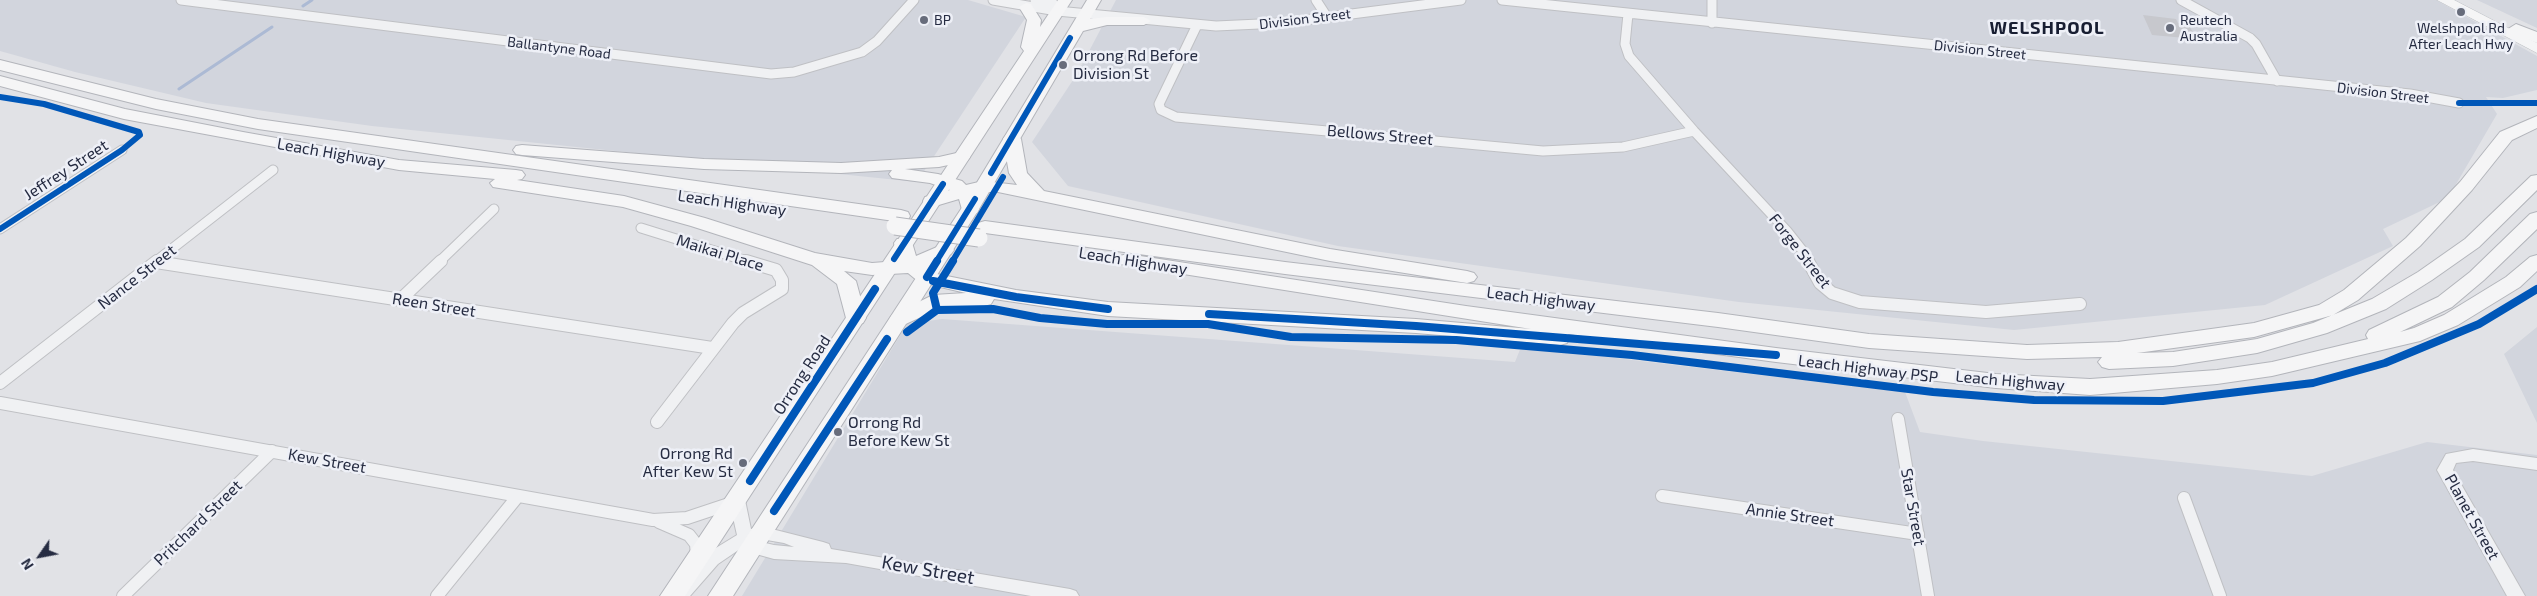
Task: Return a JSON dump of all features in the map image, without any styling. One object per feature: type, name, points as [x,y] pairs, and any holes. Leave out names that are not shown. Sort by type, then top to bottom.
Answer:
[{"type":"highway","points":[[1021,68],[1031,38],[1034,20],[1031,3]]},
{"type":"highway","name":"Orrong Road","points":[[672,596],[738,500],[1061,5]]},
{"type":"highway","points":[[720,596],[753,538],[899,320],[918,272],[944,250],[970,209],[1075,29],[1090,7]]},
{"type":"highway","points":[[1075,29],[1088,24],[1108,21],[1144,21]]},
{"type":"highway","points":[[2516,29],[2537,39]]},
{"type":"highway","name":"Leach Highway","points":[[0,65],[156,104],[279,127],[982,233],[1466,313],[1776,355],[1996,381],[2090,387],[2217,377],[2272,369]]},
{"type":"highway","name":"Leach Highway","points":[[0,81],[124,114],[399,165],[569,182],[898,221]]},
{"type":"highway","points":[[1869,341],[2027,352],[2118,349],[2245,332],[2304,318],[2326,310],[2358,289],[2413,242],[2466,186],[2492,151],[2506,136],[2537,121]]},
{"type":"highway","points":[[279,127],[647,160],[841,168],[945,181],[963,191],[968,199],[970,209]]},
{"type":"highway","points":[[1012,139],[1018,173],[1026,185],[1037,194]]},
{"type":"highway","points":[[841,168],[939,162],[961,157]]},
{"type":"highway","points":[[399,165],[465,178],[564,191],[624,202],[698,222],[812,259],[887,270],[918,272],[1016,297],[1108,309],[1416,326],[1776,355]]},
{"type":"highway","points":[[1869,341],[1935,353],[2010,361],[2085,363],[2173,359],[2257,346],[2320,328],[2395,296],[2472,243],[2537,180]]},
{"type":"highway","points":[[932,201],[983,186],[1037,194],[1330,255],[1718,320]]},
{"type":"highway","points":[[2272,369],[2363,341],[2407,322],[2445,302],[2477,276],[2537,218]]},
{"type":"highway","name":"Leach Highway","points":[[982,233],[1718,320],[1869,341]]},
{"type":"highway","points":[[904,243],[904,254],[918,272]]},
{"type":"highway","points":[[812,259],[846,282],[856,318]]},
{"type":"highway","points":[[2272,369],[2420,334],[2451,320],[2513,282],[2537,261]]},
{"type":"highway","points":[[899,320],[940,300],[1016,297]]},
{"type":"main road","points":[[2444,0],[2537,49]]},
{"type":"main road","points":[[2462,0],[2516,29]]},
{"type":"street","name":"Ballantyne Road","points":[[181,0],[771,74],[794,72],[862,52],[877,41],[914,0]]},
{"type":"street","points":[[993,0],[1090,7]]},
{"type":"street","points":[[1316,0],[1327,17]]},
{"type":"street","name":"Division Street","points":[[1090,7],[1144,21],[1197,25],[1256,26],[1461,0]]},
{"type":"street","name":"Division Street","points":[[1502,0],[2410,94],[2459,103]]},
{"type":"street","points":[[1712,0],[1712,22]]},
{"type":"street","points":[[2181,0],[2250,38],[2256,44],[2277,81]]},
{"type":"street","name":"Division Street","points":[[1090,7],[1178,23]]},
{"type":"street","name":"Forge Street","points":[[1628,14],[1625,44],[1630,56],[1694,130],[1787,231],[1806,255],[1811,270],[1820,283],[1838,295],[1860,302],[1986,312],[2080,304]]},
{"type":"street","name":"Bellows Street","points":[[1197,25],[1159,104],[1161,110],[1176,117],[1543,151],[1623,147],[1694,130]]},
{"type":"street","name":"Jeffrey Street","points":[[0,229],[122,150]]},
{"type":"street","name":"Nance Street","points":[[0,384],[273,170]]},
{"type":"street","points":[[400,299],[494,209]]},
{"type":"street","name":"Maikai Place","points":[[641,228],[776,270],[782,280],[782,289],[743,314],[712,348],[657,422]]},
{"type":"street","name":"Reen Street","points":[[156,262],[712,348]]},
{"type":"street","name":"Kew Street","points":[[0,403],[653,520],[690,535],[696,544],[697,559]]},
{"type":"street","name":"Star Street","points":[[1898,419],[1928,596]]},
{"type":"street","name":"Pritchard Street","points":[[123,596],[272,451]]},
{"type":"street","name":"Planet Street","points":[[2516,596],[2445,470],[2451,458],[2473,456],[2537,464]]},
{"type":"street","points":[[437,596],[518,496]]},
{"type":"street","name":"Annie Street","points":[[1662,496],[1918,534]]},
{"type":"street","points":[[2184,498],[2220,596]]},
{"type":"street","points":[[680,596],[712,559],[753,538],[739,517],[738,500]]},
{"type":"street","name":"Kew Street","points":[[653,520],[687,518],[738,500]]},
{"type":"street","name":"Kew Street","points":[[753,538],[774,552],[846,556],[1070,596]]},
{"type":"shaded area","points":[[0,0],[968,0],[1026,17],[917,182],[372,126],[206,103],[75,72],[0,51]]},
{"type":"shaded area","points":[[1116,0],[2436,0],[2537,56],[2537,90],[2503,98],[2486,97],[2497,114],[2448,198],[2383,229],[2393,246],[2265,305],[2014,330],[1739,302],[1338,246],[1068,186],[1032,142],[1077,74]]},
{"type":"shaded area","points":[[2477,0],[2537,0],[2537,28]]},
{"type":"shaded area","points":[[942,319],[1515,362],[1521,347],[1905,392],[1920,432],[1983,441],[2312,476],[2427,442],[2537,455],[2537,596],[742,596],[907,324]]},
{"type":"shaded area","points":[[2537,327],[2537,423],[2504,354]]},
{"type":"building","name":"Reutech Australia","points":[[2143,15],[2176,19],[2178,23],[2188,24],[2197,39],[2152,35]]},
{"type":"waterway","points":[[303,6],[312,0]]},
{"type":"waterway","points":[[179,89],[272,27]]},
{"type":"cycle path","points":[[991,173],[1070,38]]},
{"type":"cycle path","points":[[0,97],[44,104],[139,132],[140,135],[122,150],[0,229]]},
{"type":"cycle path","points":[[2459,103],[2537,103]]},
{"type":"cycle path","points":[[907,332],[937,310],[933,293],[1003,177]]},
{"type":"cycle path","points":[[894,259],[943,184]]},
{"type":"cycle path","points":[[927,277],[975,199]]},
{"type":"cycle path","points":[[933,281],[1016,297],[1108,309]]},
{"type":"cycle path","points":[[750,481],[875,289]]},
{"type":"cycle path","name":"Leach Highway PSP","points":[[937,310],[962,308],[993,309],[1040,318],[1107,324],[1208,324],[1291,337],[1456,340],[1632,355],[1933,392],[2034,400],[2163,401],[2218,396],[2313,383],[2385,363],[2479,324],[2537,289]]},
{"type":"cycle path","points":[[1209,314],[1416,326],[1776,355]]},
{"type":"cycle path","points":[[774,511],[887,339]]},
{"type":"place","name":"Welshpool Rd After Leach Hwy","points":[[2461,12]]},
{"type":"place","name":"BP","points":[[924,20]]},
{"type":"place","name":"Reutech Australia","points":[[2170,28]]},
{"type":"place","name":"Orrong Rd Before Division St","points":[[1063,65]]},
{"type":"place","name":"Orrong Rd Before Kew St","points":[[838,432]]},
{"type":"place","name":"Orrong Rd After Kew St","points":[[743,463]]},
{"type":"district","name":"WELSHPOOL","points":[[2047,28]]}]
